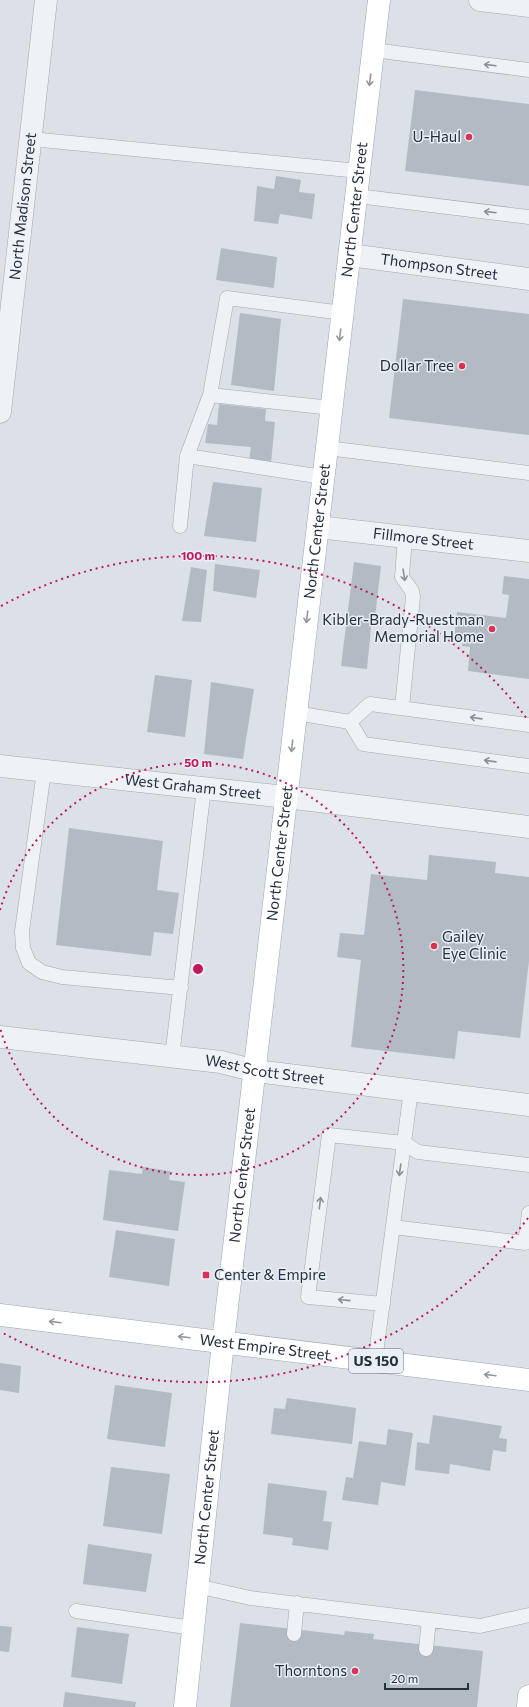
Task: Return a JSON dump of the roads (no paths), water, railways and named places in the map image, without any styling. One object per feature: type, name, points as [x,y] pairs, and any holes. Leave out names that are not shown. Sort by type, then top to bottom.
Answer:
[{"type":"main road","name":"North Center Street","points":[[185,1707],[223,1342],[256,1071],[286,798],[379,0]]},
{"type":"main road","name":"West Empire Street","points":[[0,1315],[529,1380]]},
{"type":"main road","points":[[528,1707],[529,1696]]},
{"type":"street","name":"North Madison Street","points":[[0,412],[46,0]]},
{"type":"street","points":[[480,0],[529,6]]},
{"type":"street","name":"Thompson Street","points":[[350,255],[529,279]]},
{"type":"street","name":"Fillmore Street","points":[[318,527],[529,551]]},
{"type":"street","name":"West Graham Street","points":[[0,766],[204,788],[529,827]]},
{"type":"street","name":"West Scott Street","points":[[0,1037],[221,1062],[256,1071],[529,1105]]},
{"type":"lane","points":[[373,50],[529,70]]},
{"type":"lane","points":[[31,139],[359,172]]},
{"type":"lane","points":[[357,196],[529,217]]},
{"type":"lane","points":[[180,526],[187,456],[210,396],[227,298],[343,313]]},
{"type":"lane","points":[[210,396],[332,408]]},
{"type":"lane","points":[[327,448],[529,473]]},
{"type":"lane","points":[[187,456],[324,477]]},
{"type":"lane","points":[[402,707],[413,597],[412,591],[402,577],[404,537]]},
{"type":"lane","points":[[350,722],[370,704],[402,707],[529,725]]},
{"type":"lane","points":[[296,713],[350,722],[363,744],[529,766]]},
{"type":"lane","points":[[44,771],[22,931],[22,948],[29,963],[42,972],[62,977],[181,988]]},
{"type":"lane","points":[[172,1057],[204,788]]},
{"type":"lane","points":[[375,1361],[411,1090]]},
{"type":"lane","points":[[383,1304],[308,1297],[329,1135],[404,1143],[418,1152],[529,1165]]},
{"type":"lane","points":[[393,1227],[525,1243],[529,1213]]},
{"type":"lane","points":[[197,1586],[250,1598],[480,1626],[529,1616]]},
{"type":"lane","points":[[294,1634],[297,1603]]},
{"type":"lane","points":[[76,1611],[193,1628]]},
{"type":"lane","points":[[426,1649],[429,1620]]},
{"type":"place","name":"U-Haul","points":[[469,137]]},
{"type":"place","name":"Dollar Tree","points":[[462,366]]},
{"type":"place","name":"Kibler-Brady-Ruestman Memorial Home","points":[[492,629]]},
{"type":"place","name":"Gailey Eye Clinic","points":[[434,946]]},
{"type":"place","name":"Center & Empire","points":[[206,1275]]},
{"type":"place","name":"Thorntons","points":[[355,1671]]}]
